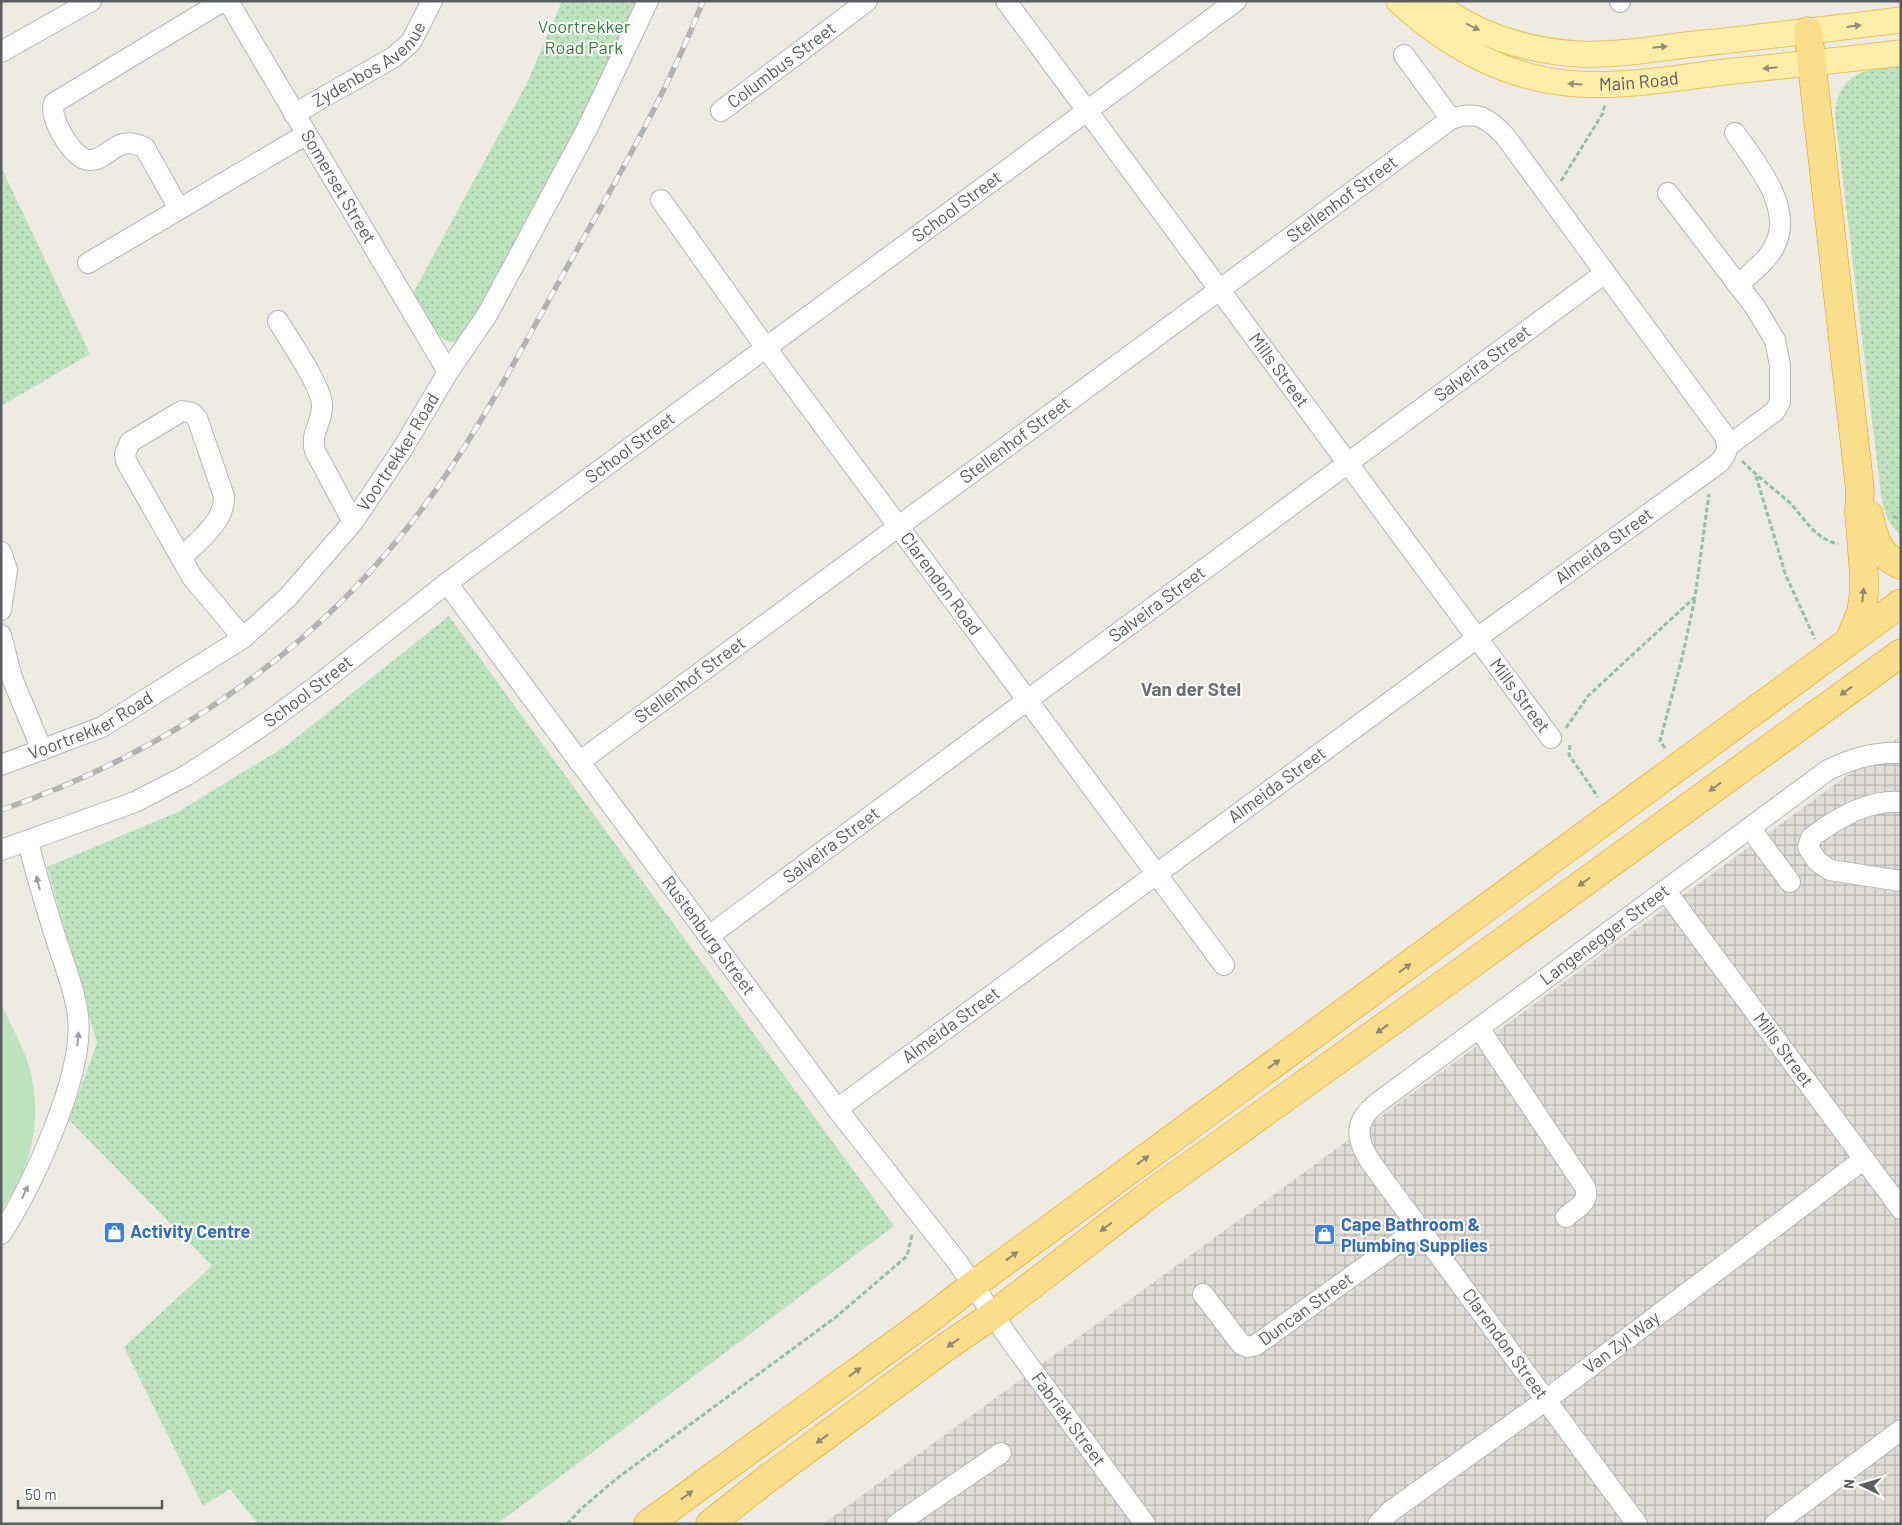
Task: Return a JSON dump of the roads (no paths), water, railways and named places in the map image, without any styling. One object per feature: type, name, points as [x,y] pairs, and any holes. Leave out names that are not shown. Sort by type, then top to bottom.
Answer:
[{"type":"highway","points":[[1808,31],[1860,490],[1864,593],[1861,612],[1849,641]]},
{"type":"highway","points":[[1860,490],[1869,513],[1873,533],[1879,546],[1889,558],[1901,565]]},
{"type":"highway","points":[[648,1524],[1901,603]]},
{"type":"highway","points":[[710,1524],[774,1473],[946,1347],[993,1315],[1145,1198],[1455,976],[1870,673],[1901,653]]},
{"type":"highway","points":[[1870,673],[1901,671]]},
{"type":"main road","name":"Main Road","points":[[1399,1],[1419,19],[1455,43],[1519,75],[1547,81],[1577,84],[1610,84],[1812,64],[1901,53]]},
{"type":"main road","name":"Main Road","points":[[1431,1],[1464,23],[1489,35],[1520,45],[1580,54],[1611,53],[1901,20]]},
{"type":"street","points":[[1,52],[91,1]]},
{"type":"street","points":[[179,209],[145,148],[137,144],[123,143],[94,160],[80,158],[72,149],[54,119],[52,107],[54,103],[223,1]]},
{"type":"street","name":"Somerset Street","points":[[228,1],[305,134],[448,372]]},
{"type":"street","name":"Zydenbos Avenue","points":[[294,114],[400,52],[411,42],[432,1]]},
{"type":"street","name":"Voortrekker Road","points":[[1,765],[102,727],[243,638],[288,597],[353,522],[403,448],[448,372],[487,315],[588,127],[648,1]]},
{"type":"street","name":"Columbus Street","points":[[721,110],[867,1]]},
{"type":"street","name":"Mills Street","points":[[1006,1],[1477,638],[1559,733]]},
{"type":"street","name":"School Street","points":[[1,850],[135,802],[194,770],[244,738],[322,682],[447,583],[1236,1]]},
{"type":"street","points":[[1404,55],[1451,119],[1464,115],[1478,116],[1492,122],[1505,136],[1724,435],[1724,454]]},
{"type":"street","name":"Stellenhof Street","points":[[579,762],[1451,119]]},
{"type":"street","points":[[1735,133],[1765,175],[1773,192],[1779,215],[1779,232],[1776,245],[1767,258],[1738,285]]},
{"type":"street","points":[[88,262],[305,134]]},
{"type":"street","name":"Almeida Street","points":[[838,1109],[1477,638],[1724,454],[1775,412],[1780,402],[1780,365],[1775,340],[1755,307],[1668,193]]},
{"type":"street","name":"Clarendon Road","points":[[661,200],[766,348],[1224,965]]},
{"type":"street","name":"Salveira Street","points":[[710,935],[1605,273]]},
{"type":"street","points":[[278,320],[321,396],[322,406],[313,442],[315,451],[353,522]]},
{"type":"street","points":[[181,558],[218,520],[225,505],[224,496],[197,418],[192,413],[182,411],[130,442],[125,454],[126,461],[181,558],[192,577],[243,638]]},
{"type":"street","points":[[1,552],[7,570],[1,610]]},
{"type":"street","name":"Rustenburg Street","points":[[447,583],[838,1109],[958,1263],[972,1285]]},
{"type":"street","points":[[1,635],[12,678],[42,750]]},
{"type":"street","name":"Langenegger Street","points":[[1372,1164],[1361,1144],[1359,1135],[1360,1126],[1369,1110],[1828,770],[1862,756],[1901,753]]},
{"type":"street","points":[[1901,802],[1865,806],[1816,834],[1811,838],[1808,847],[1817,861],[1830,870],[1901,881]]},
{"type":"street","points":[[1750,828],[1790,882]]},
{"type":"street","points":[[1,1234],[18,1209],[45,1150],[75,1062],[79,1035],[74,992],[40,888],[28,841]]},
{"type":"street","name":"Mills Street","points":[[1666,890],[1901,1209]]},
{"type":"street","points":[[1478,1028],[1585,1187],[1586,1201],[1566,1217]]},
{"type":"street","name":"Van Zyl Way","points":[[1378,1524],[1391,1511],[1546,1400],[1864,1159]]},
{"type":"street","name":"Clarendon Street","points":[[1372,1164],[1637,1524]]},
{"type":"street","name":"Duncan Street","points":[[1203,1294],[1241,1344],[1248,1347],[1256,1345],[1419,1228]]},
{"type":"street","name":"Fabriek Street","points":[[972,1285],[1146,1524]]},
{"type":"street","points":[[1775,1524],[1901,1430]]},
{"type":"street","points":[[898,1524],[1001,1452]]},
{"type":"railway","points":[[1,810],[69,784],[134,752],[197,716],[256,676],[311,630],[362,580],[409,525],[452,466],[495,397],[655,108],[703,1]]},
{"type":"place","name":"Activity Centre","points":[[114,1232]]},
{"type":"place","name":"Cape Bathroom & Plumbing Supplies","points":[[1325,1235]]},
{"type":"district","name":"Van der Stel","points":[[1191,689]]},
{"type":"park label","name":"Voortrekker Road Park","points":[[584,37]]}]
